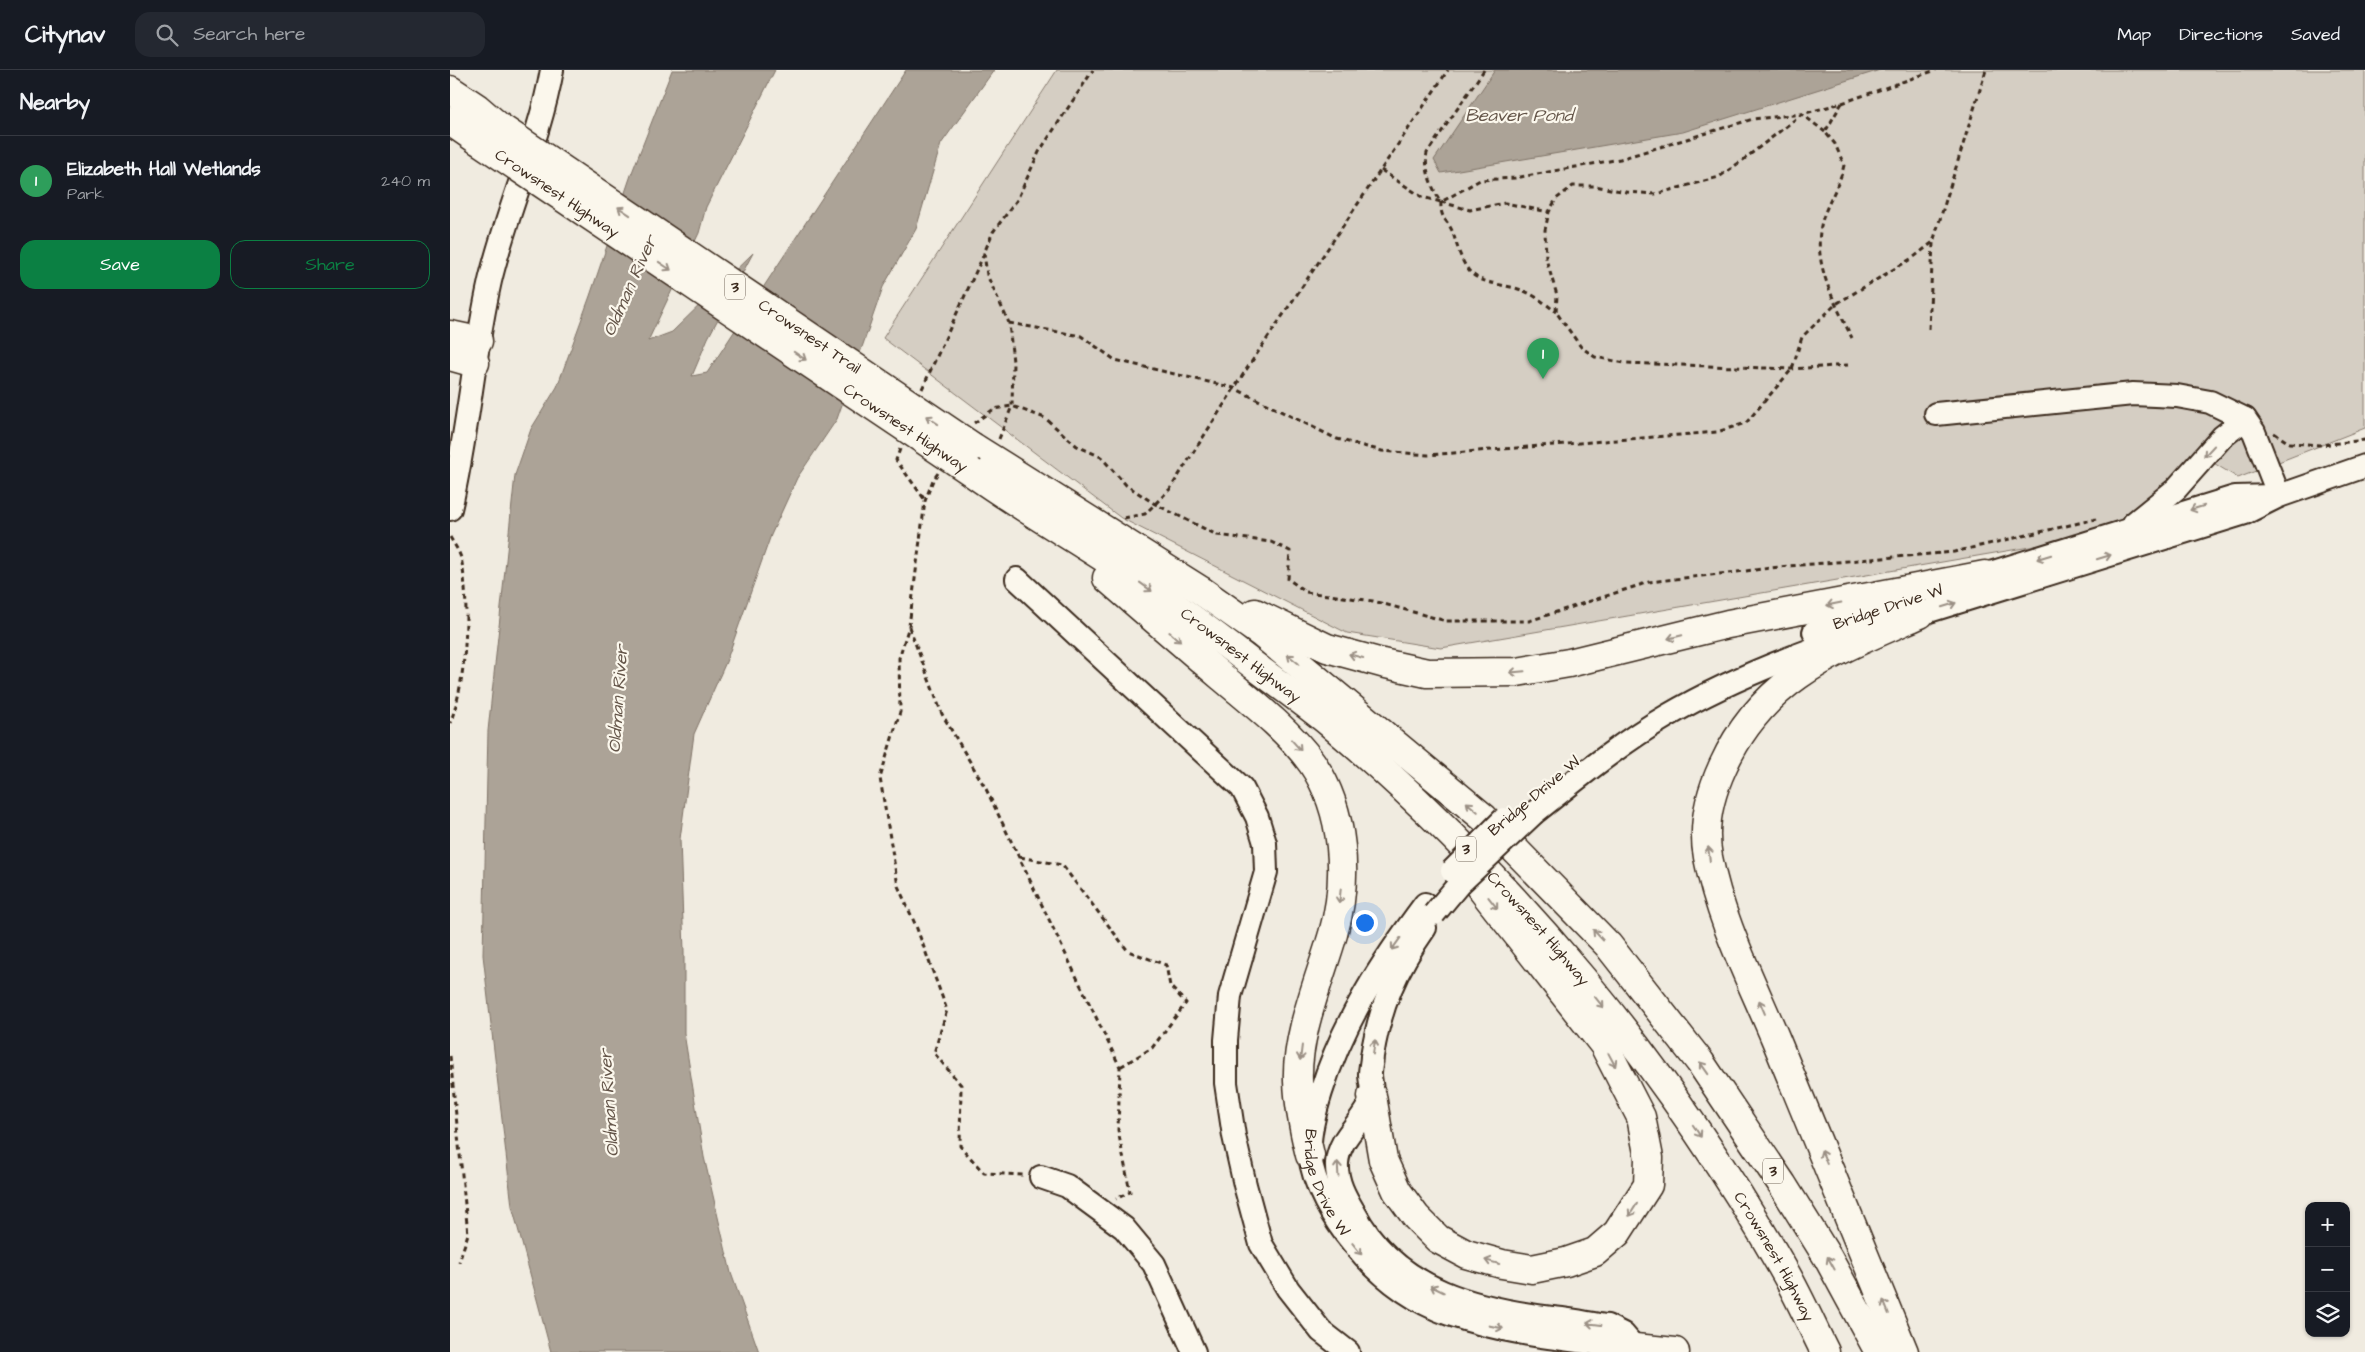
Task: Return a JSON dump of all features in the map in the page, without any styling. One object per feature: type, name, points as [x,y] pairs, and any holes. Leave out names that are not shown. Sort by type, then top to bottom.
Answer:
[{"type":"highway","points":[[450,83],[477,108]]},
{"type":"highway","name":"Crowsnest Trail","points":[[450,90],[477,108],[470,129],[973,449]]},
{"type":"highway","points":[[450,335],[468,354]]},
{"type":"highway","points":[[973,449],[1279,626],[1327,648],[1428,673],[1517,672],[1569,663],[1728,624],[1985,575]]},
{"type":"highway","name":"Crowsnest Highway","points":[[973,449],[1017,504],[1122,570],[1330,724],[1447,829],[1491,874],[1570,965],[1655,1074],[1737,1191],[1788,1277],[1825,1352]]},
{"type":"highway","name":"Crowsnest Highway","points":[[973,449],[1200,590],[1261,633],[1484,818],[1608,946],[1700,1062],[1772,1168],[1828,1258],[1879,1352]]},
{"type":"highway","points":[[1017,504],[1258,707],[1312,763],[1329,797],[1339,833],[1343,868],[1334,931],[1302,1043],[1298,1079],[1302,1120],[1310,1155]]},
{"type":"highway","points":[[1904,1352],[1735,944],[1708,855],[1707,819],[1714,785],[1730,749],[1747,722],[1770,697],[1799,674],[1835,651],[1920,614]]},
{"type":"highway","points":[[1288,692],[1449,850],[1604,1046],[1641,1117],[1649,1158],[1648,1185],[1617,1233],[1595,1252],[1566,1262],[1532,1269],[1502,1264],[1466,1254],[1438,1239],[1416,1217],[1396,1191],[1383,1160],[1372,1096]]},
{"type":"highway","points":[[1634,1350],[1675,1352]]},
{"type":"street","points":[[450,508],[461,456],[468,354],[500,245],[540,123],[552,70]]},
{"type":"street","points":[[1936,414],[2132,394],[2177,396],[2210,402],[2249,425],[2280,496]]},
{"type":"street","points":[[2123,532],[2176,489],[2222,437],[2249,425]]},
{"type":"street","name":"Bridge Drive W","points":[[1372,1096],[1370,1073],[1384,1002],[1445,878],[1475,846],[1667,716],[1749,674],[1801,653],[2245,513],[2280,496],[2365,466]]},
{"type":"street","name":"Bridge Drive W","points":[[1529,808],[1602,741],[1687,689],[1725,670],[1828,627],[2234,496],[2280,496]]},
{"type":"street","points":[[1017,579],[1242,788],[1257,817],[1265,842],[1266,872],[1230,996],[1226,1040],[1226,1083],[1234,1136],[1261,1244],[1288,1289],[1321,1332],[1348,1352]]},
{"type":"street","name":"Bridge Drive W","points":[[1429,909],[1386,958],[1345,1028],[1328,1069],[1317,1103],[1312,1128],[1310,1155],[1326,1203],[1344,1232],[1365,1257],[1413,1298],[1447,1313],[1482,1324],[1523,1333],[1634,1350]]},
{"type":"street","points":[[1372,1096],[1362,1116],[1342,1142],[1337,1163],[1340,1186],[1361,1227],[1390,1259],[1419,1280],[1454,1298],[1505,1312],[1607,1326],[1623,1334],[1634,1350]]},
{"type":"street","points":[[1041,1177],[1067,1186],[1124,1228],[1154,1264],[1194,1352]]},
{"type":"path","points":[[921,392],[993,232],[1016,200],[1039,152],[1093,70]]},
{"type":"path","points":[[1121,518],[1145,514],[1170,488],[1234,388],[1448,70]]},
{"type":"path","points":[[1484,70],[1427,153],[1426,161],[1435,193],[1441,202],[1440,214],[1451,229],[1466,267],[1471,273],[1478,278],[1524,291],[1541,300],[1556,312],[1581,347],[1595,357],[1609,361],[1792,369],[1848,365]]},
{"type":"path","points":[[1441,202],[1480,180],[1515,178],[1620,159],[1753,119],[1802,114],[1936,70]]},
{"type":"path","points":[[1929,329],[1933,242],[1986,70]]},
{"type":"path","points":[[1825,132],[1842,102]]},
{"type":"path","points":[[1802,114],[1825,132],[1835,144],[1844,165],[1822,221],[1819,247],[1820,261],[1836,304],[1852,338]]},
{"type":"path","points":[[1556,312],[1557,295],[1546,259],[1546,230],[1549,212],[1556,199],[1573,186],[1595,186],[1626,192],[1656,194],[1718,177],[1758,149],[1802,114]]},
{"type":"path","points":[[1380,170],[1422,197],[1470,210],[1505,203],[1549,212]]},
{"type":"path","points":[[1009,323],[1081,336],[1115,360],[1234,388],[1337,439],[1382,451],[1428,455],[1717,432],[1746,423],[1792,369],[1802,337],[1836,304],[1914,257],[1933,242]]},
{"type":"path","points":[[984,253],[988,275],[1009,323],[1013,362],[1012,406],[1008,421],[991,456],[973,449],[977,420],[994,409],[1012,406],[1045,418],[1077,446],[1101,457],[1126,485],[1155,504],[1217,535],[1271,542],[1290,551],[1288,579],[1306,592],[1373,601],[1446,621],[1529,621],[1649,582],[1789,566],[1954,552],[2102,518]]},
{"type":"path","points":[[2249,425],[2265,427],[2289,443],[2322,445],[2365,440]]},
{"type":"path","points":[[902,443],[896,460],[925,501]]},
{"type":"path","points":[[939,472],[933,480],[925,501],[909,626],[899,658],[900,712],[880,778],[898,886],[916,926],[947,1010],[934,1053],[961,1084],[960,1146],[984,1173],[1041,1177]]},
{"type":"path","points":[[450,537],[460,556],[466,624],[458,705],[450,723]]},
{"type":"path","points":[[909,626],[942,714],[986,789],[1120,1067],[1118,1130],[1130,1192],[1097,1208]]},
{"type":"path","points":[[1020,857],[1062,865],[1128,951],[1166,965],[1170,986],[1186,1003],[1152,1048],[1120,1067]]},
{"type":"path","points":[[450,1056],[468,1234],[459,1262]]},
{"type":"shaded area","points":[[1057,70],[2365,70],[2365,428],[2238,478],[2199,454],[2123,531],[1441,648],[1347,633],[1121,518],[883,338]]},
{"type":"water","name":"Oldman River","points":[[672,70],[775,70],[706,207],[699,233],[648,341],[672,332],[753,253],[708,338],[692,376],[707,373],[906,70],[994,70],[941,144],[916,229],[883,287],[837,419],[797,478],[771,535],[726,662],[694,734],[680,839],[684,951],[684,1033],[704,1157],[731,1273],[759,1352],[551,1352],[512,1206],[483,955],[488,731],[515,475],[531,429],[557,387],[631,175]]},
{"type":"water","name":"Beaver Pond","points":[[1495,70],[1880,70],[1683,132],[1441,173],[1434,160]]},
{"type":"place","name":"Elizabeth Hall Wetlands","points":[[1543,379]]}]
